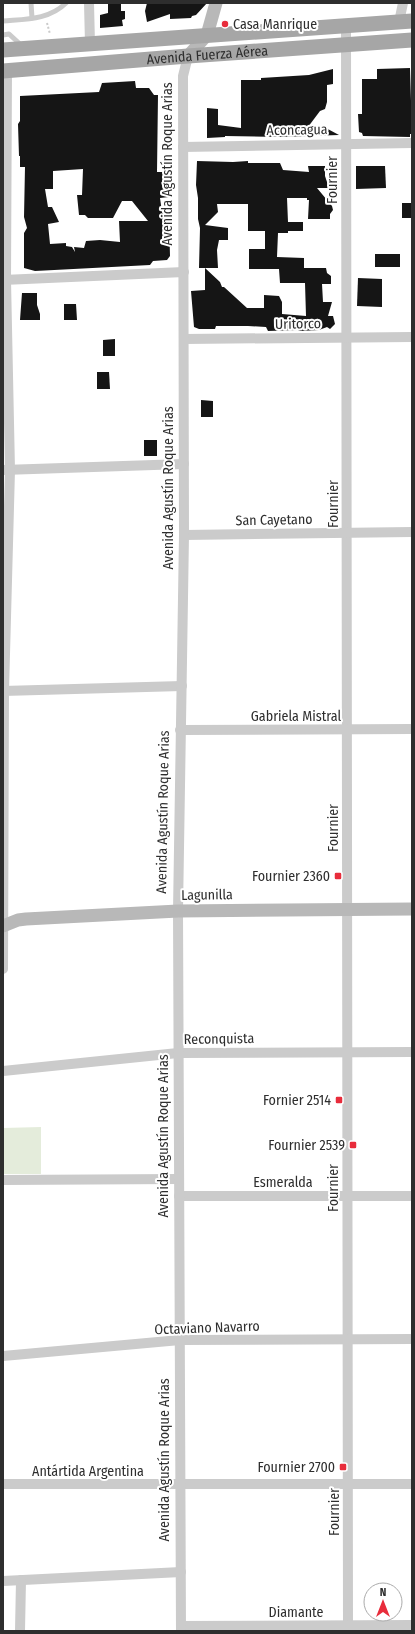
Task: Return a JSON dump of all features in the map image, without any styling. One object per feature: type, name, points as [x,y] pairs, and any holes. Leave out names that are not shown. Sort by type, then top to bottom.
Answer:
[{"type":"main road","name":"Avenida Agustín Roque Arias","points":[[188,56],[207,35],[216,3]]},
{"type":"main road","name":"Avenida Fuerza Aérea","points":[[3,50],[406,21]]},
{"type":"main road","name":"Avenida Fuerza Aérea","points":[[5,71],[412,40]]},
{"type":"main road","name":"Lagunilla","points":[[3,926],[18,920],[26,919],[178,911],[412,909]]},
{"type":"street","points":[[89,3],[90,44]]},
{"type":"street","points":[[403,3],[406,21]]},
{"type":"street","name":"Fournier","points":[[346,26],[348,1628]]},
{"type":"street","name":"Avenida Agustín Roque Arias","points":[[181,1629],[178,911],[184,535],[183,76],[188,56]]},
{"type":"street","points":[[3,969],[6,470],[5,71]]},
{"type":"street","name":"Aconcagua","points":[[183,147],[412,143]]},
{"type":"street","points":[[5,280],[184,272]]},
{"type":"street","name":"Uritorco","points":[[184,339],[412,337]]},
{"type":"street","points":[[6,470],[184,464]]},
{"type":"street","name":"San Cayetano","points":[[184,535],[412,532]]},
{"type":"street","points":[[4,691],[182,686]]},
{"type":"street","name":"Gabriela Mistral","points":[[180,730],[412,729]]},
{"type":"street","name":"Reconquista","points":[[3,1071],[178,1053],[412,1052]]},
{"type":"street","points":[[3,1180],[179,1179]]},
{"type":"street","name":"Esmeralda","points":[[179,1196],[412,1196]]},
{"type":"street","name":"Octaviano Navarro","points":[[3,1356],[180,1340],[412,1339]]},
{"type":"street","name":"Antártida Argentina","points":[[3,1484],[412,1484]]},
{"type":"street","points":[[3,1581],[181,1572]]},
{"type":"street","points":[[20,1631],[21,1580]]},
{"type":"street","name":"Diamante","points":[[181,1629],[348,1628],[412,1625]]},
{"type":"lane","points":[[31,3],[32,18]]},
{"type":"lane","points":[[3,21],[46,16],[66,3]]},
{"type":"lane","points":[[3,35],[9,34],[25,49]]},
{"type":"path","points":[[46,16],[52,47]]},
{"type":"green space","points":[[41,1127],[41,1174],[3,1174],[3,1128]]},
{"type":"building","points":[[108,3],[121,3],[121,11],[125,11],[125,19],[122,20],[123,26],[100,28],[100,15],[108,13]]},
{"type":"building","points":[[147,3],[207,3],[196,15],[192,16],[191,18],[170,19],[170,14],[147,22],[145,11]]},
{"type":"building","points":[[410,68],[412,134],[410,134],[410,137],[363,136],[362,133],[359,132],[358,114],[362,114],[362,79],[377,79],[377,69]]},
{"type":"building","points":[[333,69],[333,84],[327,85],[327,102],[325,109],[320,111],[308,127],[324,127],[339,135],[279,137],[225,136],[207,138],[207,108],[218,109],[218,125],[241,128],[241,80],[261,80],[261,78],[309,75]]},
{"type":"building","points":[[135,81],[136,88],[149,88],[154,95],[158,95],[157,172],[166,172],[167,184],[169,188],[169,197],[160,198],[162,212],[169,219],[170,256],[167,260],[153,261],[150,265],[35,271],[24,268],[24,233],[27,228],[24,217],[25,167],[20,167],[19,156],[18,124],[20,121],[20,96],[99,92],[102,83]],"holes":[[[83,169],[82,195],[77,195],[79,215],[85,215],[88,218],[113,218],[122,201],[132,201],[148,221],[119,221],[120,242],[100,240],[86,241],[84,248],[74,247],[75,252],[72,247],[66,246],[66,243],[50,244],[48,224],[59,222],[52,207],[48,207],[45,189],[53,189],[53,171]]]},
{"type":"building","points":[[197,161],[248,161],[248,163],[280,163],[283,170],[309,172],[308,166],[325,166],[325,176],[329,188],[317,188],[332,206],[333,210],[330,214],[330,219],[308,219],[309,200],[307,200],[307,198],[287,198],[288,222],[303,222],[303,231],[278,233],[277,257],[304,258],[304,268],[326,268],[327,273],[331,276],[331,284],[322,284],[323,302],[332,302],[328,316],[333,316],[335,324],[330,329],[327,327],[319,330],[268,331],[266,327],[248,326],[216,326],[215,329],[199,329],[194,327],[191,291],[205,290],[205,268],[199,268],[200,228],[196,185]],"holes":[[[217,204],[248,204],[248,231],[265,231],[265,249],[249,249],[249,269],[279,269],[280,283],[305,283],[306,316],[282,314],[282,302],[279,296],[264,295],[264,308],[247,308],[224,287],[222,287],[220,282],[205,268],[218,268],[217,250],[219,240],[228,240],[228,228],[205,225],[218,212]]]},
{"type":"building","points":[[356,166],[385,166],[386,188],[356,189]]},
{"type":"building","points":[[402,203],[412,203],[412,218],[402,218]]},
{"type":"building","points":[[375,254],[400,254],[400,267],[375,267]]},
{"type":"building","points":[[358,278],[382,279],[382,307],[357,306]]},
{"type":"building","points":[[22,293],[37,293],[37,305],[40,320],[20,320]]},
{"type":"building","points":[[64,304],[76,304],[77,320],[64,320]]},
{"type":"building","points":[[115,339],[115,356],[103,356],[103,340]]},
{"type":"building","points":[[97,372],[109,372],[110,389],[97,389]]},
{"type":"building","points":[[201,400],[213,401],[213,417],[201,417]]},
{"type":"building","points":[[144,440],[157,440],[157,456],[144,456]]},
{"type":"place","name":"Casa Manrique","points":[[225,24]]},
{"type":"place","name":"Fournier 2360","points":[[338,876]]},
{"type":"place","name":"Fornier 2514","points":[[339,1100]]},
{"type":"place","name":"Fournier 2539","points":[[353,1145]]},
{"type":"place","name":"Fournier 2700","points":[[343,1467]]}]
